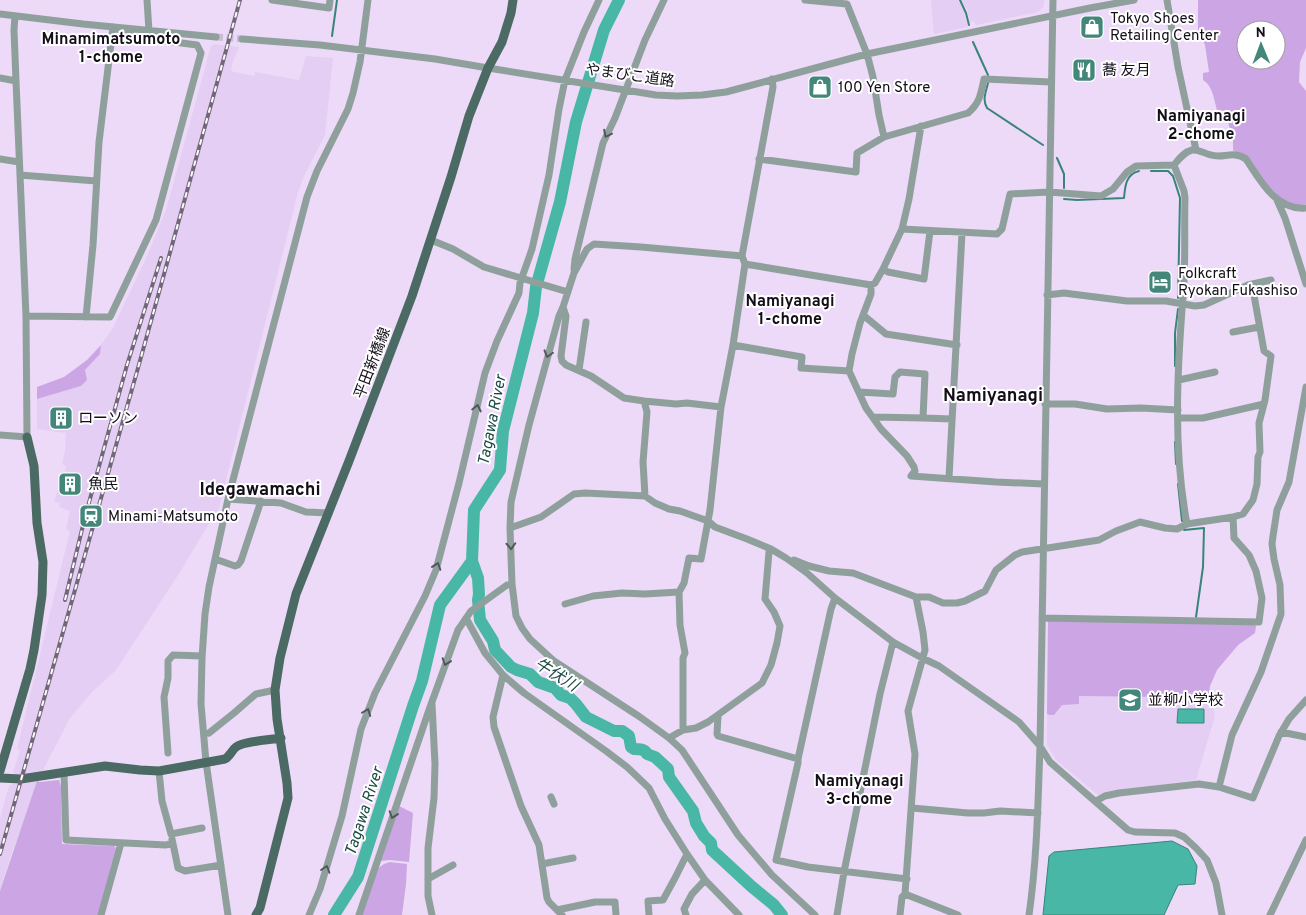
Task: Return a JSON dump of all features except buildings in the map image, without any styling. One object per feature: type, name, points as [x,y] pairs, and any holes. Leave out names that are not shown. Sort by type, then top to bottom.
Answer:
[{"type":"main road","name":"平田新橋線","points":[[256,915],[260,908],[288,798],[275,690],[280,658],[296,594],[409,304],[469,116],[488,68],[502,42],[514,0]]},
{"type":"main road","points":[[0,771],[30,668],[42,595],[43,562],[37,523],[34,466],[27,437]]},
{"type":"main road","points":[[0,778],[21,779],[104,766],[159,771],[225,759],[230,756],[235,748],[244,744],[281,738]]},
{"type":"street","points":[[147,0],[149,31]]},
{"type":"street","points":[[272,0],[329,8],[330,0]]},
{"type":"street","points":[[228,915],[206,762],[201,704],[202,656],[209,587],[228,499],[306,197],[348,109],[357,78],[368,0]]},
{"type":"street","points":[[309,915],[320,889],[342,816],[361,729],[375,693],[436,570],[460,483],[485,373],[496,341],[519,293],[532,249],[549,175],[558,109],[583,36],[599,0]]},
{"type":"street","points":[[574,274],[575,259],[603,144],[616,118],[645,40],[664,0]]},
{"type":"street","points":[[805,0],[847,4],[867,54],[884,137]]},
{"type":"street","points":[[1029,915],[1034,883],[1040,746],[1052,0]]},
{"type":"street","name":"やまびこ道路","points":[[242,39],[320,45],[435,59],[656,95],[702,95],[726,92],[867,54],[1134,0]]},
{"type":"street","points":[[1167,0],[1178,67],[1196,150]]},
{"type":"street","points":[[0,14],[216,37]]},
{"type":"street","points":[[0,435],[27,437],[26,316],[14,30],[15,16]]},
{"type":"street","points":[[86,317],[93,245],[99,142],[113,27]]},
{"type":"street","points":[[26,316],[110,317],[156,220],[201,53],[197,45],[135,37],[113,27]]},
{"type":"street","points":[[0,78],[16,81]]},
{"type":"street","points":[[683,730],[683,658],[685,653],[680,625],[680,592],[690,558],[701,559],[710,510],[721,407],[733,345],[772,79]]},
{"type":"street","points":[[759,159],[856,172],[858,152],[884,137],[968,113],[978,102],[984,79],[1051,82]]},
{"type":"street","points":[[921,126],[902,229],[883,270],[871,285],[871,294],[863,315],[849,371],[872,418],[907,456],[914,467],[915,471],[911,476],[1044,484]]},
{"type":"street","points":[[902,229],[997,234],[1002,229],[1010,194],[1049,192],[1101,196],[1113,189],[1127,172],[1136,166],[1174,165],[1190,150],[1196,150],[1213,156],[1232,154],[1242,156],[1277,199],[1296,209],[1306,208]]},
{"type":"street","points":[[0,159],[19,162]]},
{"type":"street","points":[[1174,165],[1185,198],[1183,299],[1179,332],[1178,447],[1187,524]]},
{"type":"street","points":[[20,175],[96,181]]},
{"type":"street","points":[[1277,199],[1306,284]]},
{"type":"street","points":[[883,270],[924,279],[930,231]]},
{"type":"street","points":[[949,478],[962,233]]},
{"type":"street","points":[[431,240],[484,267],[566,292]]},
{"type":"street","points":[[815,915],[772,875],[738,835],[682,750],[640,716],[554,661],[530,639],[522,628],[516,616],[511,584],[510,528],[512,491],[566,292],[587,249],[594,244],[641,247],[744,260],[871,285]]},
{"type":"street","points":[[1048,295],[1064,293],[1127,301],[1166,301],[1195,306],[1204,305],[1252,284],[1271,280]]},
{"type":"street","points":[[786,558],[829,571],[853,574],[916,597],[929,597],[943,603],[956,603],[965,601],[985,591],[996,570],[1015,555],[1022,552],[1099,540],[1140,522],[1177,529],[1187,524],[1242,514],[1253,500],[1257,484],[1258,457],[1260,452],[1259,423],[1264,404],[1271,356],[1264,351],[1252,284]]},
{"type":"street","points":[[563,307],[566,316],[561,356],[562,362],[566,365],[591,376],[624,398],[721,407]]},
{"type":"street","points":[[863,315],[886,334],[957,345]]},
{"type":"street","points":[[579,370],[586,322]]},
{"type":"street","points":[[1237,330],[1260,327]]},
{"type":"street","points":[[733,345],[802,357],[801,368],[849,371]]},
{"type":"street","points":[[859,392],[893,394],[895,377],[900,372],[925,374],[922,418]]},
{"type":"street","points":[[1179,380],[1215,373]]},
{"type":"street","points":[[1219,787],[1232,736],[1261,672],[1281,614],[1280,585],[1272,544],[1277,510],[1289,482],[1306,387]]},
{"type":"street","points":[[644,401],[646,412],[643,462],[645,496]]},
{"type":"street","points":[[1045,404],[1075,404],[1107,409],[1141,408],[1203,418],[1264,404]]},
{"type":"street","points":[[872,418],[952,419]]},
{"type":"street","points":[[510,528],[541,517],[574,494],[645,496],[669,509],[708,521],[716,527],[771,549],[807,573],[835,598],[893,642],[939,666],[1019,722],[1040,746],[1050,762],[1128,830],[1135,832],[1175,833],[1184,837],[1207,860],[1216,883],[1222,915]]},
{"type":"street","points":[[228,499],[261,501],[281,504],[306,512],[329,513]]},
{"type":"street","points":[[216,559],[235,566],[238,565],[261,501]]},
{"type":"street","points":[[1042,618],[1259,622],[1262,598],[1256,571],[1249,555],[1234,538],[1233,517]]},
{"type":"street","points":[[669,738],[683,730],[696,728],[718,716],[762,683],[771,665],[780,626],[774,612],[765,599],[769,552],[771,549]]},
{"type":"street","points":[[359,915],[458,630],[471,611],[511,584]]},
{"type":"street","points":[[564,604],[593,596],[622,593],[680,592]]},
{"type":"street","points":[[900,915],[907,879],[915,754],[908,711],[925,650],[924,632],[916,597]]},
{"type":"street","points":[[835,598],[776,860],[808,867],[907,879]]},
{"type":"street","points":[[466,618],[485,653],[503,675],[524,694],[630,770],[649,788],[665,820],[687,854],[706,880],[739,915]]},
{"type":"street","points":[[837,915],[880,694],[893,642]]},
{"type":"street","points":[[168,753],[164,698],[168,678],[168,661],[173,655],[202,656]]},
{"type":"street","points":[[503,675],[493,717],[494,727],[521,806],[539,844],[547,898],[560,912],[595,902],[615,902],[616,915]]},
{"type":"street","points":[[209,733],[256,694],[275,690]]},
{"type":"street","points":[[1096,801],[1105,796],[1199,784],[1219,787],[1253,798],[1281,732],[1289,719],[1306,700]]},
{"type":"street","points":[[432,701],[435,764],[434,798],[428,848],[428,896],[432,915]]},
{"type":"street","points":[[718,716],[718,736],[798,759]]},
{"type":"street","points":[[1281,732],[1306,737]]},
{"type":"street","points":[[159,771],[162,801],[178,868],[185,871],[221,865]]},
{"type":"street","points":[[64,773],[66,840],[166,845],[172,843]]},
{"type":"street","points":[[912,808],[968,813],[1000,811],[1038,813]]},
{"type":"street","points":[[171,834],[202,828]]},
{"type":"street","points":[[1270,915],[1306,840]]},
{"type":"street","points":[[101,915],[121,843]]},
{"type":"street","points":[[649,915],[648,901],[663,900],[687,854]]},
{"type":"street","points":[[542,864],[573,858]]},
{"type":"street","points":[[428,878],[453,865]]},
{"type":"street","points":[[686,915],[684,909],[692,894],[706,880]]},
{"type":"street","points":[[905,894],[958,915]]},
{"type":"shaded area","points":[[931,0],[958,0],[963,8],[968,27],[934,34]]},
{"type":"shaded area","points":[[961,0],[1044,0],[1044,6],[1038,12],[976,25],[974,21],[970,22],[967,9]]},
{"type":"shaded area","points":[[1198,0],[1306,0],[1306,48],[1300,62],[1299,82],[1306,91],[1306,204],[1300,206],[1284,201],[1265,183],[1249,158],[1233,150],[1233,140],[1225,111],[1217,110],[1211,89],[1203,80],[1203,73],[1209,72],[1205,45],[1198,30]]},
{"type":"shaded area","points":[[215,44],[239,47],[231,71],[254,76],[255,72],[299,80],[306,56],[333,58],[325,135],[298,192],[218,512],[116,670],[92,692],[70,718],[41,774],[16,775],[13,772],[20,751],[17,749],[70,531],[66,529],[70,511],[59,507],[60,503],[54,502],[58,490],[77,496],[79,473],[65,471],[66,466],[62,464],[66,433],[37,429],[37,399],[81,386],[85,370],[100,354],[101,345],[113,328],[147,256],[166,210],[211,46]]},
{"type":"shaded area","points":[[101,345],[100,354],[85,370],[87,380],[81,386],[37,399],[37,387],[64,377],[87,360]]},
{"type":"shaded area","name":"並柳小学校","points":[[1048,621],[1256,626],[1255,633],[1238,645],[1217,670],[1210,686],[1215,716],[1196,780],[1098,795],[1056,760],[1047,745]]},
{"type":"shaded area","points":[[1048,621],[1254,624],[1256,626],[1255,633],[1238,645],[1217,670],[1210,686],[1207,704],[1172,704],[1172,697],[1079,696],[1079,704],[1062,705],[1054,715],[1050,715],[1047,714]]},
{"type":"shaded area","points":[[1178,709],[1204,709],[1204,723],[1177,723]]},
{"type":"shaded area","points":[[59,780],[61,787],[62,844],[114,846],[116,848],[98,915],[0,915],[0,891],[37,781]]},
{"type":"shaded area","points":[[37,781],[0,891],[0,818],[9,786]]},
{"type":"shaded area","points":[[399,806],[413,813],[409,862],[380,861]]},
{"type":"shaded area","points":[[1172,841],[1188,849],[1197,866],[1195,884],[1178,885],[1164,915],[1043,915],[1049,856],[1054,852]]},
{"type":"shaded area","points":[[390,862],[407,864],[402,915],[362,915],[377,869]]},
{"type":"waterway","points":[[332,36],[337,0]]},
{"type":"waterway","name":"Tagawa River","points":[[334,915],[358,877],[422,681],[440,605],[472,561],[474,510],[500,470],[503,431],[533,313],[536,287],[560,202],[576,122],[604,30],[619,0]]},
{"type":"waterway","points":[[960,0],[969,25]]},
{"type":"waterway","points":[[973,42],[988,75]]},
{"type":"waterway","points":[[988,83],[985,92],[987,108],[1043,145]]},
{"type":"waterway","points":[[1057,158],[1064,174],[1064,188]]},
{"type":"waterway","points":[[1064,199],[1124,198],[1129,178],[1139,171]]},
{"type":"waterway","points":[[1151,171],[1168,171],[1173,176],[1180,198],[1178,298]]},
{"type":"waterway","points":[[1175,366],[1175,333],[1178,309]]},
{"type":"waterway","points":[[1175,442],[1176,464]]},
{"type":"waterway","points":[[1178,484],[1182,521]]},
{"type":"waterway","points":[[1184,530],[1204,528],[1203,567],[1196,617]]},
{"type":"waterway","name":"牛伏川","points":[[472,561],[478,578],[480,620],[493,641],[495,650],[511,667],[530,674],[538,682],[555,688],[561,695],[570,698],[586,717],[614,731],[622,731],[629,736],[631,747],[643,750],[655,757],[668,769],[669,777],[693,811],[696,823],[711,843],[712,850],[774,905],[782,915]]},
{"type":"tunnel","points":[[216,37],[242,39]]},
{"type":"railway","points":[[0,854],[240,0]]},
{"type":"railway","points":[[65,600],[85,517],[127,365],[161,258]]},
{"type":"place","name":"Tokyo Shoes Retailing Center","points":[[1092,27]]},
{"type":"place","name":"蕎 友月","points":[[1084,70]]},
{"type":"place","name":"100 Yen Store","points":[[820,87]]},
{"type":"place","name":"Folkcraft Ryokan Fukashiso","points":[[1160,282]]},
{"type":"place","name":"ローソン","points":[[61,418]]},
{"type":"place","name":"魚民","points":[[70,484]]},
{"type":"place","name":"Minami-Matsumoto","points":[[91,516]]},
{"type":"place","name":"並柳小学校","points":[[1130,700]]},
{"type":"district","name":"Minamimatsumoto 1-chome","points":[[111,47]]},
{"type":"district","name":"Namiyanagi 2-chome","points":[[1201,124]]},
{"type":"district","name":"Namiyanagi 1-chome","points":[[790,309]]},
{"type":"district","name":"Namiyanagi","points":[[993,395]]},
{"type":"district","name":"Idegawamachi","points":[[260,489]]},
{"type":"district","name":"Namiyanagi 3-chome","points":[[859,789]]}]
